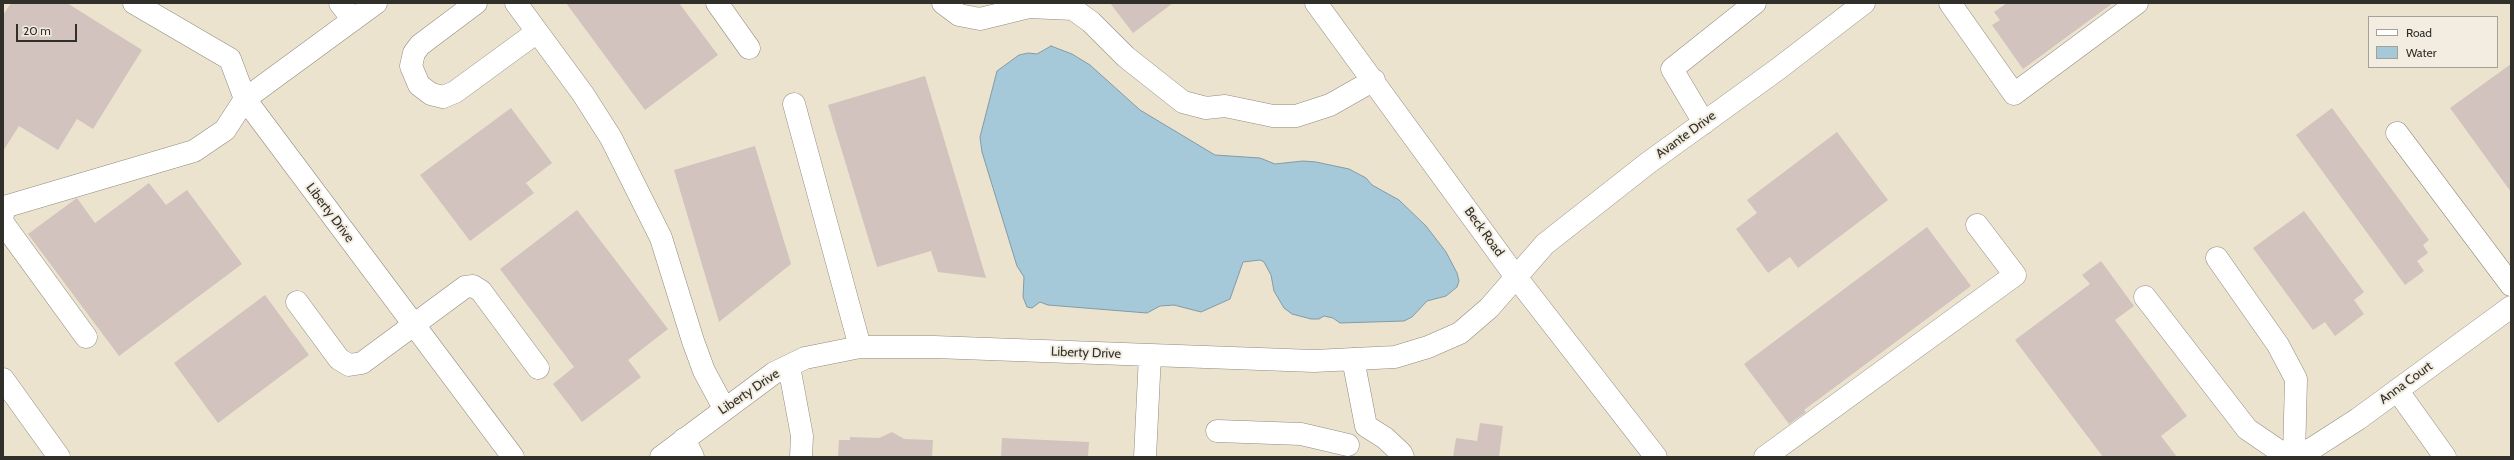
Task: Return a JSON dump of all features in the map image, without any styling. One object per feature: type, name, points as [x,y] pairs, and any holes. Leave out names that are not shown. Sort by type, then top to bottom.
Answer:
[{"type":"street","name":"Liberty Drive","points":[[134,3],[230,59],[245,99],[513,457]]},
{"type":"street","points":[[340,3],[353,20]]},
{"type":"street","points":[[86,338],[3,213],[194,151],[225,130],[245,99],[376,3]]},
{"type":"street","points":[[476,3],[420,45],[414,53],[411,66],[413,72],[419,85],[431,94],[443,97],[455,92],[537,32]]},
{"type":"street","points":[[516,3],[583,94],[611,138],[657,231],[704,371],[724,408]]},
{"type":"street","points":[[716,3],[750,48]]},
{"type":"street","points":[[943,3],[959,15],[980,20],[1029,7],[1073,8],[1096,27],[1126,57],[1183,102],[1206,108],[1225,106],[1248,109],[1274,116],[1296,116],[1330,105],[1374,80]]},
{"type":"street","name":"Beck Road","points":[[1316,3],[1374,80],[1516,277],[1656,457]]},
{"type":"street","points":[[1704,123],[1672,69],[1755,3]]},
{"type":"street","name":"Avante Drive","points":[[1516,277],[1545,244],[1648,163],[1864,3]]},
{"type":"street","points":[[1956,5],[2014,94],[2137,3]]},
{"type":"street","points":[[794,104],[860,347]]},
{"type":"street","points":[[2397,133],[2511,285]]},
{"type":"street","points":[[1765,457],[2015,275],[1977,225]]},
{"type":"street","points":[[2217,258],[2278,345],[2296,379],[2294,457]]},
{"type":"street","name":"Liberty Drive","points":[[661,457],[688,448],[724,408],[774,373],[805,358],[860,347],[1150,355],[1249,360],[1395,357],[1428,347],[1460,333],[1489,308],[1516,277]]},
{"type":"street","points":[[297,302],[339,359],[349,365],[362,363],[465,287],[474,286],[481,291],[538,368]]},
{"type":"street","points":[[2145,297],[2247,430],[2288,457]]},
{"type":"street","name":"Anna Court","points":[[2299,457],[2397,390],[2511,306]]},
{"type":"street","points":[[1145,457],[1150,355]]},
{"type":"street","points":[[1217,431],[1301,434],[1348,451],[1366,426],[1353,359]]},
{"type":"street","points":[[789,366],[802,436],[802,457]]},
{"type":"street","points":[[3,380],[59,457]]},
{"type":"street","points":[[2397,390],[2445,457]]},
{"type":"street","points":[[1366,426],[1385,438],[1401,453],[1403,457]]},
{"type":"shaded area","points":[[3,3],[2511,3],[2511,457],[3,457]]},
{"type":"water","points":[[1051,46],[1072,54],[1090,65],[1140,110],[1215,155],[1260,158],[1275,164],[1303,161],[1316,162],[1349,169],[1366,178],[1372,185],[1399,200],[1426,226],[1446,252],[1457,273],[1459,281],[1457,287],[1446,296],[1427,301],[1412,317],[1404,321],[1340,323],[1333,318],[1324,316],[1319,319],[1311,319],[1292,314],[1284,308],[1274,291],[1271,275],[1264,262],[1260,260],[1243,262],[1230,299],[1201,312],[1174,305],[1160,306],[1147,313],[1048,305],[1040,302],[1032,308],[1027,307],[1023,297],[1024,277],[1017,266],[982,152],[980,137],[997,71],[1019,55],[1028,53],[1037,54]]},
{"type":"building","points":[[11,3],[67,3],[142,50],[93,129],[77,119],[58,150],[19,126],[3,151],[3,15]]},
{"type":"building","points":[[566,3],[679,3],[718,55],[645,110]]},
{"type":"building","points":[[1110,3],[1173,3],[1133,33]]},
{"type":"building","points":[[2007,3],[2113,3],[2023,69],[1992,25],[2000,20],[1994,12]]},
{"type":"building","points":[[2511,64],[2511,192],[2450,108]]},
{"type":"building","points":[[925,76],[986,278],[938,272],[931,251],[877,267],[828,105]]},
{"type":"building","points":[[511,108],[552,163],[526,183],[534,193],[470,241],[420,175]]},
{"type":"building","points":[[2332,108],[2429,240],[2423,245],[2428,253],[2417,261],[2424,271],[2405,285],[2296,135]]},
{"type":"building","points":[[1837,132],[1888,200],[1798,268],[1790,257],[1768,273],[1736,229],[1757,213],[1747,200]]},
{"type":"building","points":[[755,146],[791,264],[719,322],[674,170]]},
{"type":"building","points":[[149,183],[166,205],[187,190],[242,264],[119,356],[28,234],[77,198],[95,223]]},
{"type":"building","points":[[577,210],[668,329],[628,360],[641,377],[582,422],[553,384],[574,367],[500,269]]},
{"type":"building","points":[[2304,211],[2364,292],[2354,300],[2364,314],[2335,336],[2325,322],[2313,330],[2253,248]]},
{"type":"building","points":[[1927,227],[1971,286],[1804,410],[1806,412],[1789,424],[1744,364]]},
{"type":"building","points":[[2101,261],[2134,306],[2115,320],[2187,416],[2161,436],[2177,457],[2103,457],[2015,340],[2090,284],[2082,275]]},
{"type":"building","points":[[265,295],[309,355],[218,423],[174,363]]},
{"type":"building","points":[[1480,423],[1503,426],[1499,457],[1453,457],[1456,438],[1477,441]]},
{"type":"building","points":[[892,432],[904,439],[933,440],[932,457],[838,457],[839,440],[850,440],[850,437],[879,438]]},
{"type":"building","points":[[1002,438],[1089,442],[1088,457],[1001,457]]}]
